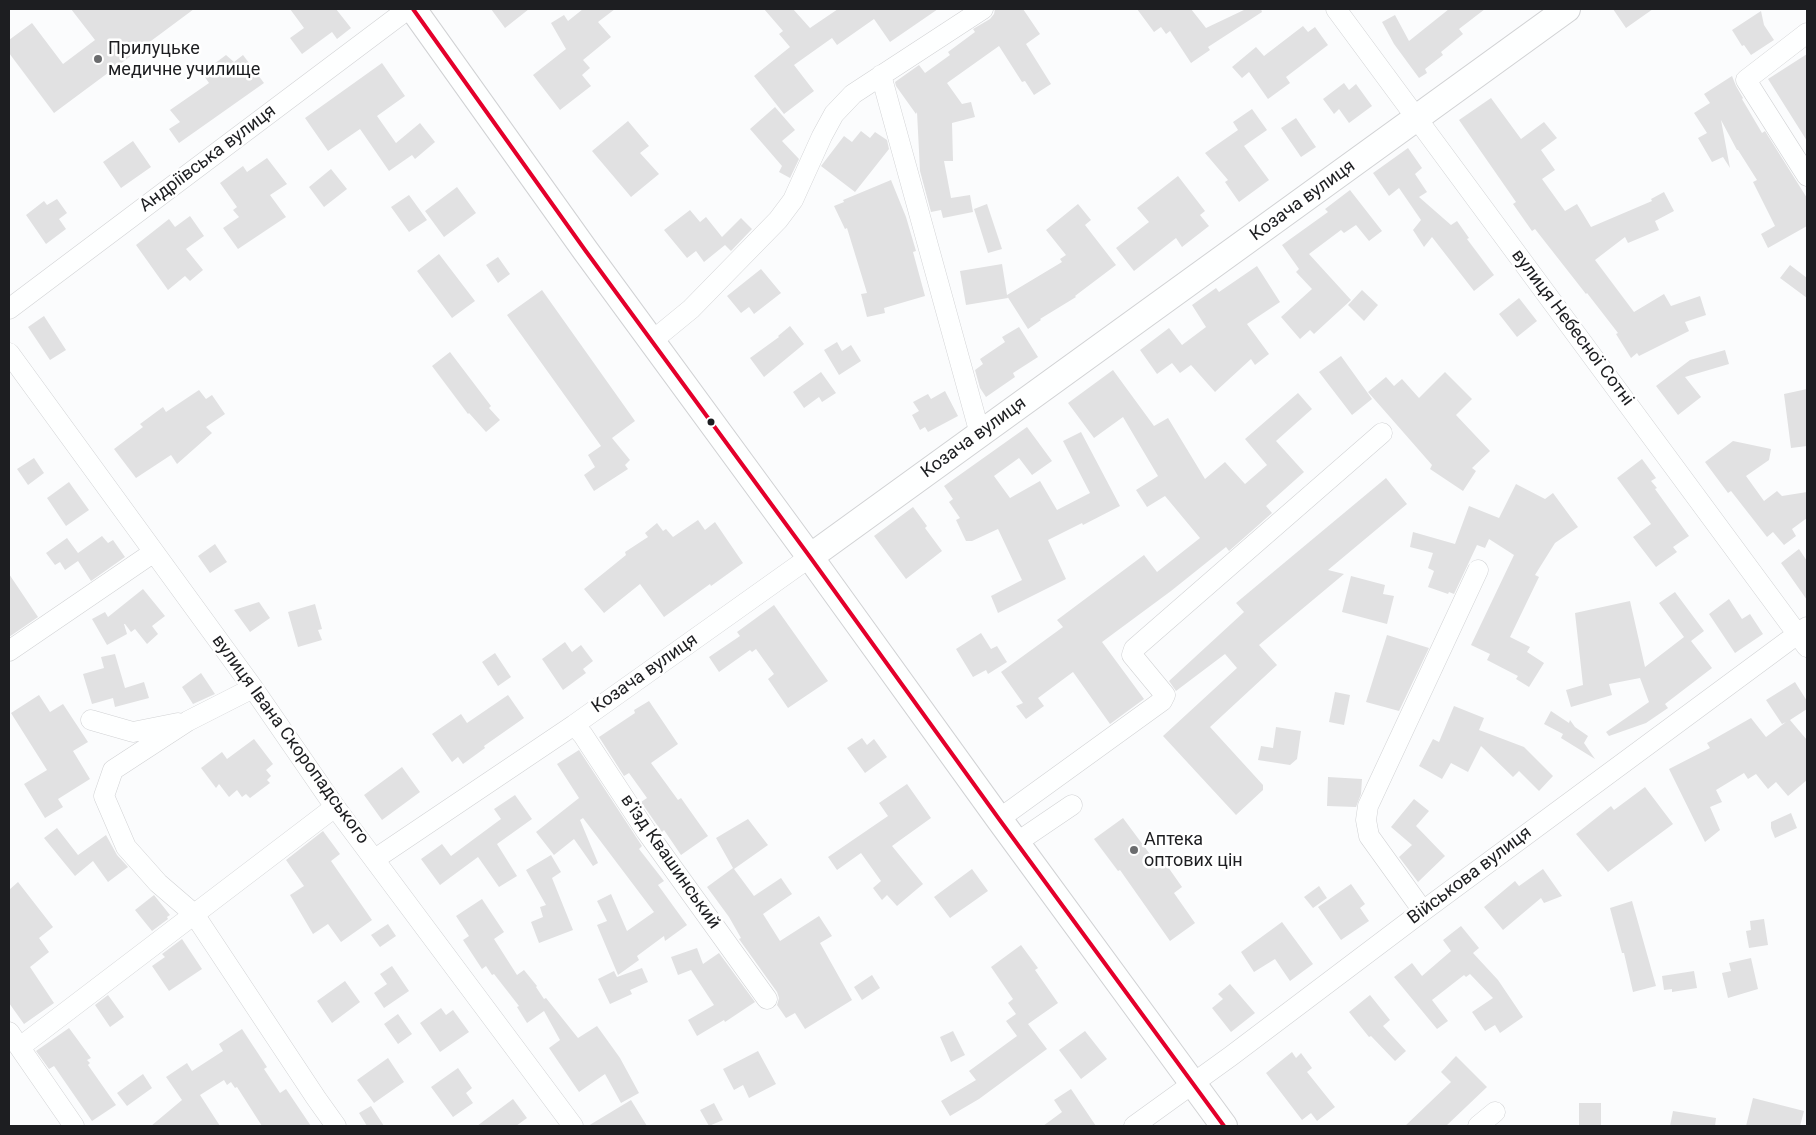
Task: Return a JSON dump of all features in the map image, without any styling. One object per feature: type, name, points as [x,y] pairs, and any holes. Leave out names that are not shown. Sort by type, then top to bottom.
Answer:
[{"type":"main road","points":[[413,9],[1016,843],[1224,1126]]},
{"type":"main road","name":"Козача вулиця","points":[[810,557],[1567,9]]},
{"type":"street","name":"Андріївська вулиця","points":[[9,309],[408,9]]},
{"type":"street","points":[[652,341],[691,309],[778,220],[793,200],[834,114],[853,94],[983,9]]},
{"type":"street","name":"вулиця Небесної Сотні","points":[[1336,9],[1804,636]]},
{"type":"street","points":[[1807,33],[1746,80],[1807,176]]},
{"type":"street","points":[[881,75],[980,434]]},
{"type":"street","name":"вулиця Івана Скоропадського","points":[[9,353],[253,688],[335,807],[573,1126]]},
{"type":"street","points":[[999,819],[1162,701],[1165,695],[1132,655],[1134,649],[1382,433]]},
{"type":"street","points":[[9,651],[154,552]]},
{"type":"street","name":"Козача вулиця","points":[[375,859],[574,725],[810,557]]},
{"type":"street","points":[[1423,910],[1369,836],[1366,820],[1368,806],[1478,570]]},
{"type":"street","name":"Військова вулиця","points":[[1134,1126],[1194,1084],[1423,910],[1804,636]]},
{"type":"street","points":[[253,688],[188,721],[113,770],[104,796],[126,847],[158,883],[194,914],[336,1126]]},
{"type":"street","points":[[91,720],[133,732],[188,721]]},
{"type":"street","name":"в’їзд Квашинський","points":[[574,725],[583,735],[646,831],[768,999]]},
{"type":"street","points":[[1016,843],[1072,805]]},
{"type":"street","points":[[74,1126],[14,1039],[194,914],[335,807]]},
{"type":"street","points":[[1478,1126],[1495,1112]]},
{"type":"building","name":"Прилуцьке медичне училище","points":[[71,9],[194,9],[54,113],[9,53],[9,40],[32,23],[63,64],[95,40]]},
{"type":"building","points":[[290,9],[336,9],[351,28],[337,39],[332,32],[302,54],[290,38],[304,28]]},
{"type":"building","points":[[491,9],[529,9],[505,28]]},
{"type":"building","points":[[583,9],[615,9],[598,22],[611,37],[583,60],[590,68],[582,75],[591,86],[560,110],[533,75],[566,49],[551,23],[564,15],[568,21]]},
{"type":"building","points":[[764,9],[793,9],[810,28],[838,9],[938,9],[890,42],[874,19],[837,45],[832,38],[794,65],[814,91],[784,114],[754,76],[790,47],[779,34],[783,31]]},
{"type":"building","points":[[995,9],[1023,9],[1040,34],[1026,44],[1051,84],[1034,95],[1025,81],[1022,82],[999,46],[947,83],[962,104],[971,102],[975,117],[952,123],[953,161],[944,161],[951,198],[970,195],[973,212],[943,218],[941,210],[931,212],[920,171],[917,112],[916,114],[895,82],[919,65],[925,73],[950,55],[948,52],[975,32],[973,29],[990,19]]},
{"type":"building","points":[[1137,9],[1191,9],[1206,28],[1246,9],[1261,9],[1262,12],[1208,47],[1210,50],[1191,63],[1170,31],[1166,34],[1161,27],[1154,32]]},
{"type":"building","points":[[1449,9],[1485,9],[1459,29],[1463,34],[1441,52],[1443,55],[1425,69],[1427,73],[1419,78],[1394,44],[1382,22],[1395,15],[1409,41]]},
{"type":"building","points":[[1613,9],[1653,9],[1626,28]]},
{"type":"building","points":[[1761,11],[1764,25],[1774,40],[1751,55],[1744,45],[1742,46],[1732,30]]},
{"type":"building","points":[[1303,26],[1308,32],[1315,27],[1328,45],[1286,77],[1290,83],[1268,99],[1249,72],[1242,78],[1232,67],[1256,47],[1264,56]]},
{"type":"building","points":[[1807,54],[1807,141],[1768,79]]},
{"type":"building","points":[[226,55],[234,62],[243,55],[264,83],[179,143],[169,129],[180,122],[170,110],[209,83],[202,73]]},
{"type":"building","points":[[382,63],[405,96],[377,116],[396,143],[420,123],[435,142],[415,159],[412,155],[389,171],[360,129],[328,151],[305,118]]},
{"type":"building","points":[[1732,76],[1742,99],[1762,133],[1765,131],[1807,198],[1807,226],[1768,248],[1761,234],[1775,226],[1753,182],[1757,180],[1737,150],[1721,120],[1730,168],[1723,157],[1712,162],[1698,138],[1707,133],[1694,113],[1710,103],[1704,94]]},
{"type":"building","points":[[1344,83],[1349,90],[1356,84],[1372,106],[1349,123],[1339,109],[1334,114],[1323,99]]},
{"type":"building","points":[[1491,98],[1521,139],[1544,122],[1557,138],[1541,150],[1555,170],[1542,179],[1565,211],[1577,204],[1591,227],[1652,201],[1651,199],[1664,192],[1674,211],[1655,221],[1659,230],[1628,243],[1625,237],[1595,260],[1634,312],[1664,294],[1671,306],[1700,296],[1706,315],[1685,322],[1689,331],[1639,356],[1637,353],[1631,358],[1616,334],[1618,333],[1587,293],[1535,229],[1532,231],[1513,204],[1516,202],[1459,120]]},
{"type":"building","points":[[775,107],[795,130],[782,141],[799,159],[790,178],[779,172],[782,166],[750,129]]},
{"type":"building","points":[[1252,109],[1267,130],[1244,146],[1269,180],[1239,202],[1225,182],[1228,180],[1205,153],[1238,130],[1233,122]]},
{"type":"building","points":[[1296,118],[1316,147],[1301,157],[1281,128]]},
{"type":"building","points":[[628,121],[649,146],[640,153],[659,174],[631,197],[592,151]]},
{"type":"building","points":[[861,131],[870,138],[875,132],[887,140],[889,149],[855,192],[821,166],[844,136],[852,142]]},
{"type":"building","points":[[133,141],[151,167],[121,188],[103,162]]},
{"type":"building","points":[[1408,148],[1422,168],[1415,174],[1427,192],[1419,197],[1451,225],[1457,221],[1469,238],[1467,239],[1494,275],[1474,291],[1432,237],[1424,247],[1413,230],[1421,220],[1399,188],[1389,196],[1373,173]]},
{"type":"building","points":[[267,158],[287,184],[270,195],[286,217],[238,249],[223,228],[239,217],[233,210],[237,207],[220,183],[243,166],[247,172]]},
{"type":"building","points":[[331,169],[347,189],[324,207],[309,187]]},
{"type":"building","points":[[1178,176],[1205,211],[1200,215],[1209,226],[1182,247],[1176,238],[1134,271],[1116,248],[1149,222],[1137,208]]},
{"type":"building","points":[[891,180],[906,217],[916,251],[913,252],[925,296],[884,308],[885,313],[867,317],[861,294],[867,293],[847,228],[845,229],[834,206],[844,202],[843,200]]},
{"type":"building","points":[[457,187],[476,213],[444,237],[425,211]]},
{"type":"building","points":[[1350,190],[1382,231],[1369,241],[1356,225],[1344,233],[1341,230],[1309,254],[1351,300],[1314,334],[1310,330],[1300,339],[1281,317],[1312,289],[1296,272],[1299,269],[1282,245],[1328,212],[1325,209]]},
{"type":"building","points":[[409,195],[427,220],[409,232],[391,207]]},
{"type":"building","points":[[57,199],[67,213],[59,219],[66,229],[46,244],[26,215],[44,201],[47,205]]},
{"type":"building","points":[[987,204],[1002,249],[988,253],[974,209]]},
{"type":"building","points":[[1078,204],[1091,220],[1085,225],[1116,265],[1076,297],[1040,319],[1028,329],[1007,296],[1008,298],[966,305],[960,271],[1002,264],[1007,295],[1062,262],[1060,259],[1066,255],[1046,230]]},
{"type":"building","points":[[690,210],[700,222],[706,217],[722,237],[741,218],[752,229],[731,251],[725,245],[704,262],[696,251],[687,258],[664,230]]},
{"type":"building","points":[[190,216],[204,236],[186,249],[203,270],[190,281],[185,276],[168,290],[136,245],[169,219],[175,227]]},
{"type":"building","points":[[439,254],[475,301],[452,318],[417,271]]},
{"type":"building","points":[[498,257],[510,274],[498,283],[486,265]]},
{"type":"building","points":[[1790,265],[1807,278],[1807,298],[1780,278]]},
{"type":"building","points":[[1257,266],[1280,302],[1247,324],[1269,354],[1255,365],[1251,359],[1215,392],[1191,365],[1180,373],[1172,363],[1157,374],[1140,350],[1169,328],[1182,345],[1206,327],[1192,305],[1216,288],[1219,292]]},
{"type":"building","points":[[761,269],[781,293],[754,314],[749,307],[741,313],[727,296]]},
{"type":"building","points":[[542,290],[635,421],[612,438],[630,460],[625,465],[628,469],[594,491],[584,475],[595,467],[588,455],[601,446],[507,315]]},
{"type":"building","points":[[1362,290],[1378,305],[1364,321],[1348,305]]},
{"type":"building","points":[[1519,298],[1537,321],[1517,337],[1499,314]]},
{"type":"building","points":[[44,316],[66,350],[50,360],[28,327]]},
{"type":"building","points":[[790,326],[804,344],[764,377],[750,358],[779,337]]},
{"type":"building","points":[[1019,327],[1038,357],[1013,373],[1015,377],[986,397],[980,388],[975,370],[983,364],[980,359],[1005,342],[1002,337]]},
{"type":"building","points":[[837,342],[842,351],[851,345],[861,361],[839,375],[824,350]]},
{"type":"building","points":[[1725,350],[1729,364],[1685,377],[1701,397],[1678,415],[1656,386],[1690,360]]},
{"type":"building","points":[[450,352],[491,406],[489,408],[500,420],[486,432],[468,414],[432,366]]},
{"type":"building","points":[[1341,356],[1372,399],[1352,415],[1319,372]]},
{"type":"building","points":[[1113,370],[1154,426],[1168,418],[1205,479],[1225,462],[1245,484],[1267,465],[1245,439],[1298,393],[1312,409],[1276,441],[1304,472],[1266,506],[1272,513],[1229,551],[1226,547],[1102,642],[1144,699],[1110,724],[1073,672],[1038,698],[1044,706],[1026,719],[1016,706],[1023,703],[1001,672],[1063,627],[1057,620],[1144,555],[1157,572],[1200,538],[1165,496],[1147,507],[1136,490],[1158,476],[1123,417],[1094,438],[1068,403]]},
{"type":"building","points":[[821,372],[836,393],[822,402],[819,397],[804,408],[793,392]]},
{"type":"building","points":[[1445,372],[1472,399],[1456,415],[1490,451],[1472,468],[1476,471],[1463,491],[1430,469],[1432,465],[1368,392],[1386,377],[1394,386],[1402,379],[1419,398]]},
{"type":"building","points":[[1807,389],[1807,446],[1791,448],[1784,394]]},
{"type":"building","points":[[199,390],[206,399],[212,395],[225,414],[206,427],[212,433],[177,464],[171,455],[136,478],[114,449],[143,427],[140,424],[163,407],[166,412]]},
{"type":"building","points":[[945,391],[958,416],[928,432],[925,427],[920,430],[912,415],[919,411],[913,402],[928,394],[931,399]]},
{"type":"building","points":[[1027,427],[1052,461],[1032,475],[1019,458],[994,476],[1010,498],[1040,481],[1057,510],[1090,493],[1063,441],[1081,432],[1120,506],[1048,540],[1066,579],[998,613],[991,596],[1022,580],[998,529],[972,541],[966,541],[956,520],[960,518],[949,502],[953,499],[944,486]]},
{"type":"building","points":[[1733,441],[1771,449],[1769,460],[1746,476],[1764,501],[1777,491],[1782,496],[1807,492],[1807,518],[1792,529],[1796,536],[1784,545],[1773,532],[1767,537],[1731,491],[1728,493],[1705,462]]},
{"type":"building","points":[[34,458],[44,473],[28,485],[17,469]]},
{"type":"building","points":[[1642,459],[1656,478],[1651,481],[1657,488],[1655,489],[1689,536],[1673,547],[1677,552],[1656,567],[1633,537],[1651,524],[1617,478]]},
{"type":"building","points":[[1386,478],[1407,504],[1328,570],[1344,574],[1259,645],[1277,665],[1210,727],[1263,785],[1263,790],[1236,815],[1163,736],[1237,668],[1225,654],[1176,691],[1169,681],[1244,612],[1236,603]]},
{"type":"building","points":[[69,482],[89,510],[66,526],[47,498]]},
{"type":"building","points":[[1516,484],[1545,499],[1553,493],[1578,527],[1555,543],[1535,575],[1539,577],[1510,637],[1530,647],[1527,652],[1544,663],[1529,687],[1516,679],[1518,676],[1487,660],[1490,654],[1471,645],[1514,555],[1489,539],[1485,548],[1477,545],[1454,594],[1449,592],[1448,594],[1428,587],[1434,571],[1428,568],[1433,553],[1410,547],[1413,532],[1455,544],[1469,506],[1499,518]]},
{"type":"building","points":[[913,507],[927,526],[925,528],[942,551],[906,579],[874,536]]},
{"type":"building","points":[[698,520],[705,530],[715,522],[743,563],[664,617],[640,584],[604,613],[584,589],[626,555],[625,552],[648,537],[645,533],[657,523],[663,531],[666,529],[673,537]]},
{"type":"building","points":[[102,536],[108,543],[113,540],[125,557],[91,581],[78,561],[65,570],[60,562],[55,565],[46,553],[67,538],[78,553]]},
{"type":"building","points":[[215,544],[227,562],[210,573],[198,556]]},
{"type":"building","points":[[1799,549],[1807,561],[1807,600],[1781,563]]},
{"type":"building","points":[[9,574],[38,617],[9,637]]},
{"type":"building","points":[[1351,576],[1385,585],[1383,594],[1394,596],[1387,624],[1342,612]]},
{"type":"building","points":[[143,589],[165,616],[152,626],[158,634],[147,644],[135,629],[131,632],[124,624],[127,634],[107,645],[92,619],[105,612],[108,617]]},
{"type":"building","points":[[1675,592],[1704,631],[1691,641],[1712,668],[1665,704],[1668,708],[1646,723],[1609,736],[1606,732],[1649,702],[1640,678],[1609,684],[1612,695],[1571,707],[1566,690],[1583,685],[1575,613],[1630,601],[1645,667],[1684,637],[1659,603]]},
{"type":"building","points":[[1729,599],[1742,619],[1750,614],[1763,634],[1735,653],[1709,614]]},
{"type":"building","points":[[259,602],[270,618],[250,632],[234,610]]},
{"type":"building","points":[[315,604],[322,629],[318,630],[322,640],[298,647],[288,612]]},
{"type":"building","points":[[774,605],[828,681],[788,708],[768,679],[774,674],[756,649],[752,652],[750,650],[719,672],[709,657],[740,636],[737,632]]},
{"type":"building","points":[[981,633],[991,649],[997,646],[1007,662],[988,674],[986,670],[973,677],[956,649]]},
{"type":"building","points":[[1387,635],[1429,648],[1399,711],[1366,702]]},
{"type":"building","points":[[565,642],[572,652],[581,645],[593,661],[583,669],[586,673],[563,690],[542,659]]},
{"type":"building","points":[[495,653],[511,677],[498,686],[482,662]]},
{"type":"building","points":[[115,654],[125,688],[144,682],[149,698],[115,707],[113,698],[92,704],[83,674],[104,668],[101,657]]},
{"type":"building","points":[[201,673],[215,694],[193,704],[182,687]]},
{"type":"building","points":[[1795,682],[1807,701],[1807,709],[1790,720],[1807,740],[1807,780],[1788,796],[1776,782],[1768,789],[1756,774],[1748,779],[1744,773],[1716,790],[1722,802],[1710,807],[1720,830],[1705,842],[1669,769],[1710,748],[1707,743],[1751,718],[1766,737],[1786,722],[1782,724],[1766,700]]},
{"type":"building","points":[[1335,692],[1350,695],[1344,725],[1329,722]]},
{"type":"building","points":[[39,695],[50,712],[63,704],[88,742],[73,751],[90,779],[58,799],[63,807],[45,818],[24,784],[47,770],[11,713]]},
{"type":"building","points":[[508,695],[524,718],[484,746],[485,748],[463,764],[458,757],[452,762],[432,734],[461,714],[467,723]]},
{"type":"building","points":[[649,701],[678,744],[651,763],[678,800],[681,798],[708,836],[681,855],[641,802],[647,798],[629,773],[624,776],[599,737],[635,713],[634,710]]},
{"type":"building","points":[[1454,706],[1484,718],[1479,730],[1524,747],[1553,776],[1539,791],[1519,771],[1513,777],[1481,746],[1468,772],[1451,763],[1442,779],[1419,766],[1433,739],[1439,742]]},
{"type":"building","points":[[1551,711],[1569,723],[1570,720],[1575,727],[1588,736],[1584,743],[1595,759],[1561,738],[1563,734],[1544,724]]},
{"type":"building","points":[[1276,727],[1301,731],[1297,759],[1290,765],[1258,760],[1261,746],[1273,748]]},
{"type":"building","points":[[862,738],[867,745],[874,739],[887,757],[865,773],[847,748]]},
{"type":"building","points":[[254,739],[273,764],[266,770],[271,776],[267,780],[270,783],[250,798],[246,794],[242,797],[237,790],[229,797],[219,784],[216,788],[201,768],[222,752],[227,759]]},
{"type":"building","points":[[579,750],[642,846],[639,849],[664,881],[658,885],[687,925],[665,941],[664,936],[637,956],[639,960],[618,975],[597,925],[607,921],[597,901],[611,894],[627,931],[654,912],[583,818],[580,820],[598,863],[593,866],[574,839],[554,855],[536,832],[579,798],[557,764]]},
{"type":"building","points":[[402,767],[420,792],[382,820],[364,795]]},
{"type":"building","points":[[1328,777],[1362,779],[1361,794],[1356,807],[1327,806]]},
{"type":"building","points":[[907,784],[931,818],[892,846],[923,884],[897,906],[887,895],[882,900],[873,888],[881,881],[861,853],[837,870],[828,857],[888,816],[879,803]]},
{"type":"building","points":[[1645,787],[1673,824],[1608,872],[1576,834],[1611,806],[1614,810]]},
{"type":"building","points":[[515,795],[532,819],[497,844],[517,876],[499,887],[478,857],[440,885],[421,859],[442,844],[451,856],[501,819],[494,809]]},
{"type":"building","points":[[1414,799],[1429,811],[1416,826],[1445,856],[1418,882],[1399,857],[1412,845],[1391,827]]},
{"type":"building","points":[[1791,813],[1797,828],[1775,838],[1771,822]]},
{"type":"building","points":[[1123,818],[1155,861],[1161,857],[1182,887],[1174,893],[1195,923],[1170,941],[1120,870],[1118,871],[1094,839]]},
{"type":"building","points":[[748,819],[768,845],[734,869],[754,896],[781,878],[792,894],[763,914],[780,941],[819,916],[832,936],[820,943],[852,1000],[805,1029],[795,1013],[786,1018],[777,1005],[779,998],[777,992],[739,939],[741,938],[729,917],[707,887],[733,868],[716,838]]},
{"type":"building","points":[[57,828],[78,855],[106,835],[117,855],[128,867],[108,882],[93,861],[75,876],[44,838]]},
{"type":"building","points":[[323,831],[340,854],[331,861],[372,920],[341,942],[328,924],[313,934],[290,895],[304,886],[286,860]]},
{"type":"building","points":[[551,855],[561,872],[552,878],[573,930],[539,943],[531,922],[543,917],[540,907],[546,905],[526,870]]},
{"type":"building","points":[[972,869],[988,891],[950,918],[934,897]]},
{"type":"building","points":[[1543,869],[1562,896],[1544,903],[1541,898],[1503,930],[1484,907],[1515,881],[1519,886]]},
{"type":"building","points":[[18,882],[53,927],[39,938],[49,952],[30,967],[54,1003],[24,1024],[9,1003],[9,890]]},
{"type":"building","points":[[1351,884],[1365,904],[1360,908],[1369,921],[1341,940],[1318,907]]},
{"type":"building","points":[[1319,886],[1327,898],[1313,908],[1304,897]]},
{"type":"building","points":[[154,895],[170,915],[167,917],[168,919],[152,931],[135,910]]},
{"type":"building","points":[[482,899],[504,932],[494,939],[517,975],[524,970],[537,986],[544,999],[546,998],[578,1038],[597,1026],[620,1058],[639,1093],[621,1103],[605,1074],[579,1092],[549,1048],[560,1040],[544,1011],[527,1023],[517,1007],[519,1006],[486,966],[482,969],[463,940],[469,936],[456,916]]},
{"type":"building","points":[[1632,901],[1656,986],[1633,992],[1624,953],[1622,953],[1610,908]]},
{"type":"building","points":[[1764,919],[1768,945],[1749,948],[1746,931],[1751,930],[1750,921]]},
{"type":"building","points":[[1282,922],[1313,964],[1290,981],[1275,959],[1254,972],[1241,952]]},
{"type":"building","points":[[388,924],[396,936],[380,947],[371,935]]},
{"type":"building","points":[[1461,926],[1479,948],[1473,953],[1498,980],[1523,1017],[1500,1033],[1495,1025],[1485,1031],[1472,1012],[1493,998],[1470,974],[1466,977],[1464,975],[1432,1000],[1448,1021],[1437,1029],[1394,977],[1412,963],[1422,976],[1451,951],[1443,940]]},
{"type":"building","points":[[182,939],[202,969],[169,991],[152,966],[165,957],[162,954]]},
{"type":"building","points":[[1021,945],[1038,968],[1035,970],[1058,1003],[1028,1024],[1047,1049],[979,1099],[950,1116],[941,1101],[976,1080],[969,1071],[1017,1036],[1006,1021],[1016,1014],[1008,1003],[1013,999],[991,967]]},
{"type":"building","points":[[697,948],[703,964],[719,953],[755,1002],[725,1022],[724,1020],[697,1036],[688,1020],[714,1005],[691,970],[678,975],[671,957]]},
{"type":"building","points":[[1751,958],[1758,989],[1728,998],[1722,973],[1731,971],[1729,963]]},
{"type":"building","points":[[392,966],[409,991],[384,1008],[374,993],[387,984],[380,974]]},
{"type":"building","points":[[642,968],[648,982],[630,990],[632,994],[610,1004],[598,979],[614,971],[617,977]]},
{"type":"building","points":[[1694,971],[1697,988],[1672,992],[1672,989],[1664,990],[1662,976]]},
{"type":"building","points":[[872,975],[880,988],[862,1000],[854,987]]},
{"type":"building","points":[[345,981],[360,1002],[332,1023],[317,1001]]},
{"type":"building","points":[[1230,984],[1255,1013],[1231,1032],[1212,1008],[1223,999],[1218,994]]},
{"type":"building","points":[[108,995],[124,1017],[110,1027],[95,1005]]},
{"type":"building","points":[[1370,995],[1390,1020],[1383,1026],[1406,1051],[1395,1061],[1371,1036],[1369,1037],[1349,1012]]},
{"type":"building","points":[[441,1008],[446,1015],[453,1010],[469,1032],[440,1052],[420,1023]]},
{"type":"building","points":[[398,1014],[412,1034],[398,1044],[384,1024]]},
{"type":"building","points":[[69,1028],[91,1058],[87,1060],[90,1063],[88,1065],[116,1105],[92,1121],[54,1066],[49,1069],[36,1051]]},
{"type":"building","points":[[242,1029],[267,1067],[264,1069],[280,1093],[286,1089],[311,1126],[262,1126],[237,1087],[235,1088],[231,1082],[227,1085],[224,1080],[200,1095],[220,1126],[151,1126],[182,1100],[166,1077],[187,1063],[192,1071],[223,1051],[219,1044]]},
{"type":"building","points":[[953,1031],[965,1055],[951,1062],[940,1037]]},
{"type":"building","points":[[1085,1031],[1107,1059],[1081,1079],[1059,1050]]},
{"type":"building","points":[[758,1051],[776,1084],[749,1098],[743,1085],[734,1090],[723,1069]]},
{"type":"building","points":[[1292,1052],[1296,1058],[1301,1053],[1312,1068],[1307,1072],[1335,1107],[1317,1121],[1311,1113],[1302,1120],[1266,1073]]},
{"type":"building","points":[[1456,1056],[1487,1087],[1446,1126],[1405,1126],[1451,1082],[1441,1072]]},
{"type":"building","points":[[388,1058],[404,1082],[374,1103],[357,1080]]},
{"type":"building","points":[[458,1068],[472,1088],[466,1093],[473,1103],[453,1117],[431,1087]]},
{"type":"building","points":[[143,1074],[152,1088],[127,1106],[117,1093]]},
{"type":"building","points":[[1071,1089],[1096,1126],[1043,1126],[1062,1112],[1054,1100]]},
{"type":"building","points":[[1753,1098],[1804,1111],[1800,1126],[1746,1126]]},
{"type":"building","points":[[513,1099],[527,1118],[516,1126],[477,1126]]},
{"type":"building","points":[[631,1100],[647,1126],[588,1126]]},
{"type":"building","points":[[714,1103],[723,1120],[709,1126],[700,1110]]},
{"type":"building","points":[[1579,1103],[1601,1103],[1601,1126],[1579,1126]]},
{"type":"building","points":[[371,1106],[384,1126],[367,1126],[359,1113]]},
{"type":"building","points":[[1673,1111],[1716,1118],[1715,1126],[1670,1126]]},
{"type":"transit line","points":[[413,9],[585,250],[1224,1126]]},
{"type":"place","name":"Прилуцьке медичне училище","points":[[98,59]]},
{"type":"place","name":"Аптека оптових цін","points":[[1134,850]]}]
